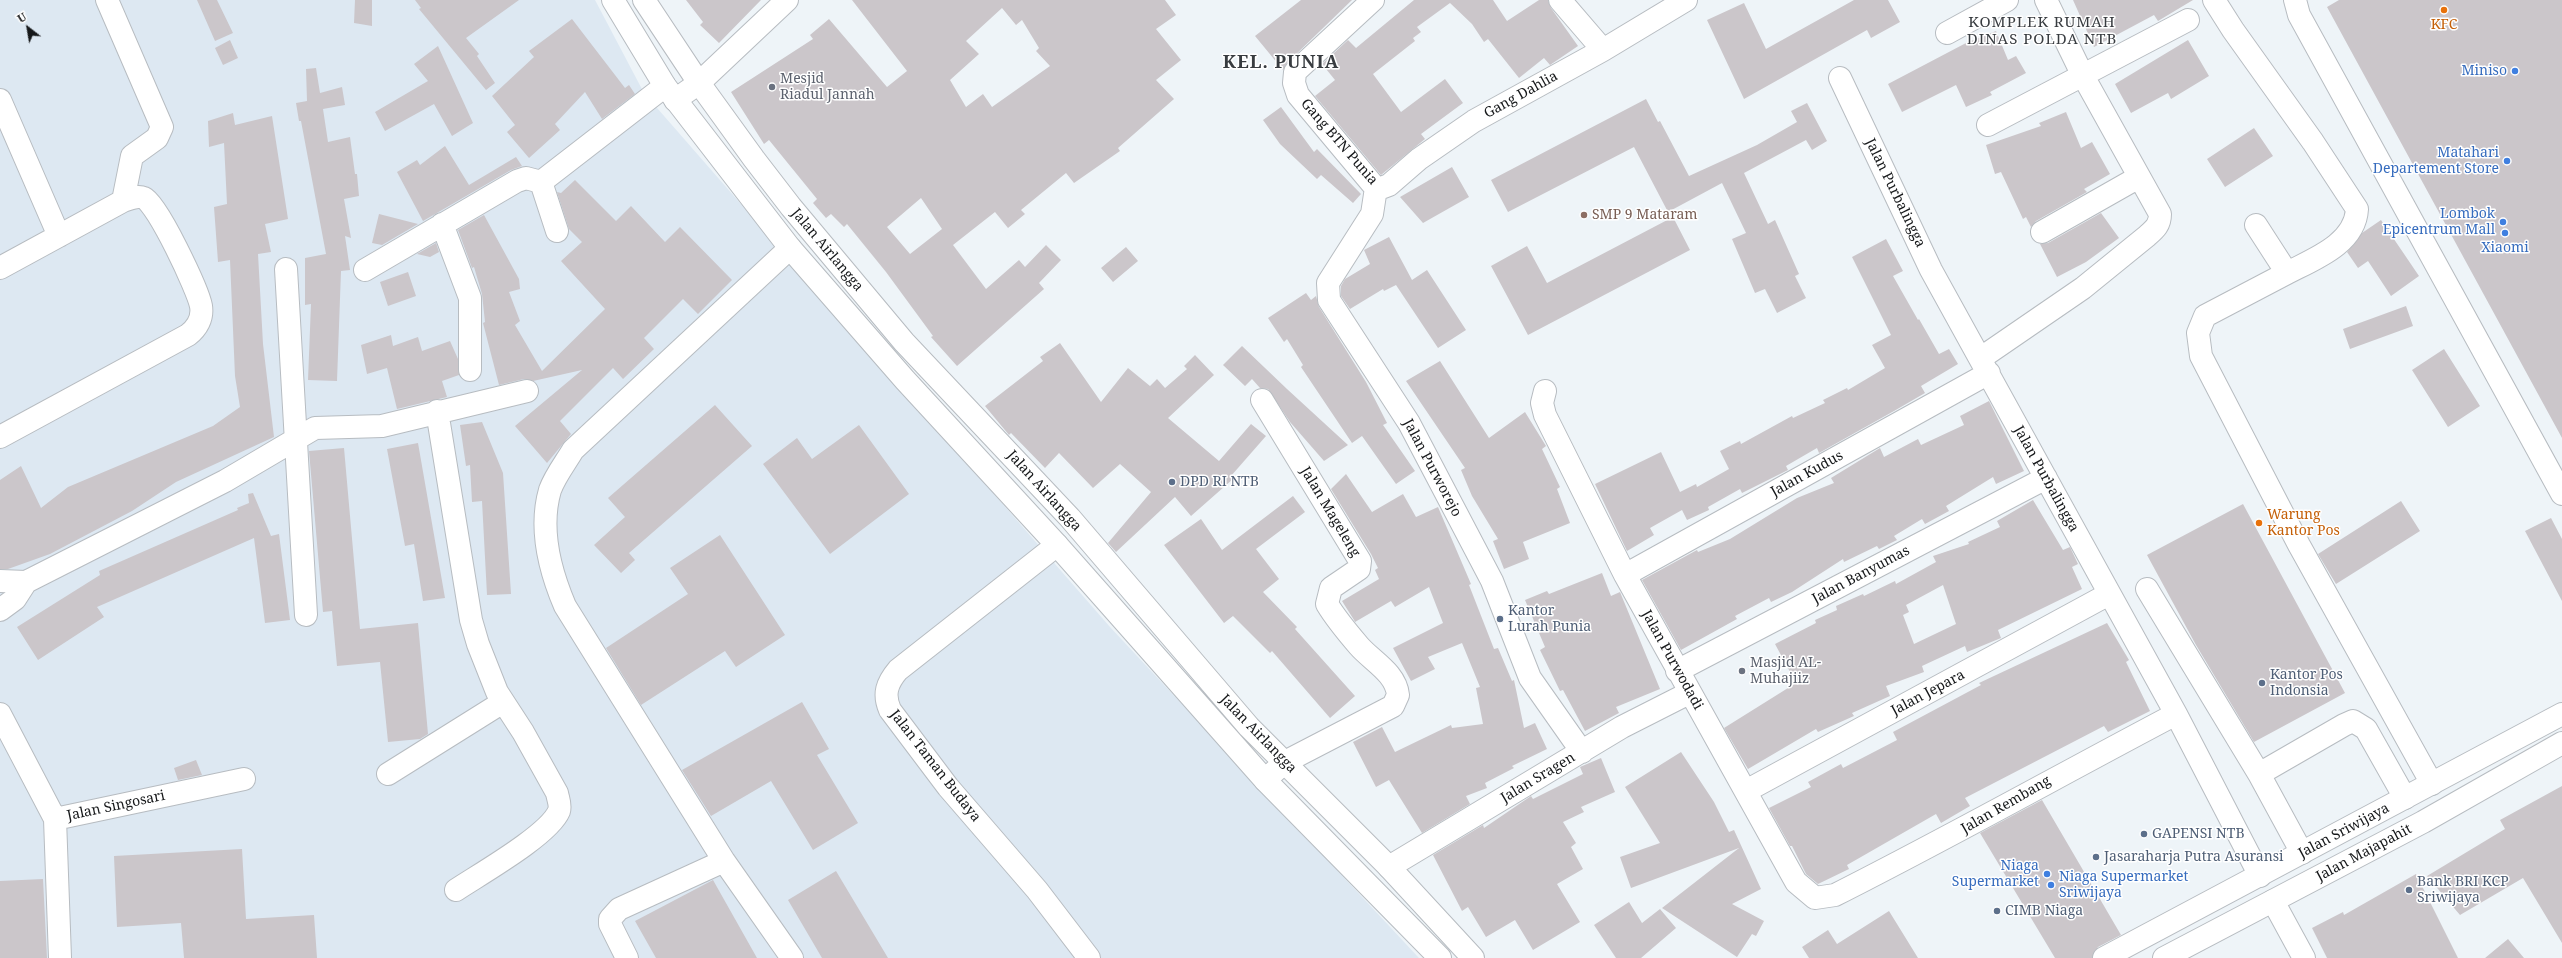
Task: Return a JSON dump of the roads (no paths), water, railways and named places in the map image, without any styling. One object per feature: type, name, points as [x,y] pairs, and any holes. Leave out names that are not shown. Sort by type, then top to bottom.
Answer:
[{"type":"street","points":[[107,0],[162,127],[157,138],[132,156],[123,201]]},
{"type":"street","name":"Jalan Airlangga","points":[[613,0],[670,93],[790,248],[905,380],[1057,545],[1265,780],[1440,958]]},
{"type":"street","name":"Jalan Airlangga","points":[[644,0],[699,83],[791,208],[923,362],[1070,518],[1249,727],[1389,867],[1473,958]]},
{"type":"street","points":[[366,270],[517,181],[526,178],[541,182],[670,93],[699,83],[787,0]]},
{"type":"street","name":"Gang BTN Punia","points":[[1373,0],[1295,72],[1294,83],[1298,95],[1382,186]]},
{"type":"street","points":[[1560,0],[1603,50]]},
{"type":"street","name":"Gang Dahlia","points":[[1382,186],[1474,121],[1603,50],[1686,0]]},
{"type":"street","points":[[1948,34],[2007,0]]},
{"type":"street","name":"Jalan Kudus","points":[[1625,575],[1985,365],[2156,228],[2160,214],[2138,177],[2082,74],[2046,0]]},
{"type":"street","points":[[2214,0],[2233,30],[2313,142],[2356,209],[2356,220],[2335,248],[2206,316],[2198,333],[2201,356],[2299,545],[2432,784]]},
{"type":"street","points":[[2295,0],[2299,15],[2562,494]]},
{"type":"street","points":[[1988,125],[2082,74],[2188,20]]},
{"type":"street","name":"Jalan Purbalingga","points":[[1840,78],[1931,270],[1985,365],[2176,714],[2260,876]]},
{"type":"street","points":[[0,100],[59,236]]},
{"type":"street","points":[[2042,232],[2138,177]]},
{"type":"street","points":[[541,182],[557,231]]},
{"type":"street","name":"Jalan Purworejo","points":[[1382,186],[1372,214],[1328,283],[1329,300],[1409,423],[1492,581],[1530,678],[1582,752]]},
{"type":"street","points":[[0,268],[123,201],[137,197],[144,198],[155,208],[192,281],[201,306],[200,319],[196,329],[188,335],[0,437]]},
{"type":"street","points":[[442,224],[470,298],[470,370]]},
{"type":"street","points":[[2256,225],[2287,273]]},
{"type":"street","points":[[790,248],[573,450],[551,489],[547,508],[546,528],[550,562],[565,606],[724,861],[792,958]]},
{"type":"street","points":[[286,269],[306,615]]},
{"type":"street","points":[[905,380],[923,362]]},
{"type":"street","points":[[0,581],[26,582],[225,481],[295,438],[315,428],[382,426],[527,391]]},
{"type":"street","name":"Jalan Purwodadi","points":[[1544,391],[1542,402],[1544,415],[1625,575],[1677,672],[1746,791],[1796,882],[1803,890],[1815,898],[1835,895]]},
{"type":"street","name":"Jalan Mageleng","points":[[1262,400],[1360,562],[1359,569],[1331,588],[1327,604],[1338,622],[1355,642],[1392,678],[1398,695],[1393,706],[1285,762],[1265,780]]},
{"type":"street","points":[[437,412],[471,620],[480,651],[497,692],[523,732],[557,793],[560,810],[543,831],[456,890]]},
{"type":"street","name":"Jalan Banyumas","points":[[1677,672],[2046,478]]},
{"type":"street","name":"Jalan Taman Budaya","points":[[1057,545],[898,670],[889,681],[886,701],[890,710],[948,787],[1037,890],[1089,958]]},
{"type":"street","points":[[0,610],[15,599],[26,582]]},
{"type":"street","points":[[2147,589],[2259,774],[2302,853]]},
{"type":"street","name":"Jalan Jepara","points":[[1746,791],[2109,594]]},
{"type":"street","name":"Jalan Sragen","points":[[1389,867],[1622,727],[1689,693]]},
{"type":"street","points":[[388,774],[503,702]]},
{"type":"street","points":[[0,714],[55,819]]},
{"type":"street","name":"Jalan Rembang","points":[[1835,895],[1953,836],[2052,779],[2176,714]]},
{"type":"street","name":"Jalan Sriwijaya","points":[[2104,958],[2562,714]]},
{"type":"street","points":[[2259,774],[2353,722],[2366,729],[2405,798]]},
{"type":"street","name":"Jalan Majapahit","points":[[2164,958],[2238,917],[2273,901],[2423,822],[2562,743]]},
{"type":"street","name":"Jalan Singosari","points":[[60,958],[55,819],[244,779]]},
{"type":"street","points":[[627,958],[610,924],[619,909],[724,861]]},
{"type":"street","points":[[2224,894],[2238,917]]},
{"type":"street","points":[[2273,901],[2304,958]]},
{"type":"place","name":"KFC","points":[[2444,10]]},
{"type":"place","name":"Miniso","points":[[2515,71]]},
{"type":"place","name":"Mesjid Riadul Jannah","points":[[772,87]]},
{"type":"place","name":"Matahari Departement Store","points":[[2507,161]]},
{"type":"place","name":"SMP 9 Mataram","points":[[1584,215]]},
{"type":"place","name":"Lombok Epicentrum Mall","points":[[2503,222]]},
{"type":"place","name":"Xiaomi","points":[[2505,233]]},
{"type":"place","name":"DPD RI NTB","points":[[1172,482]]},
{"type":"place","name":"Warung Kantor Pos","points":[[2259,523]]},
{"type":"place","name":"Kantor Lurah Punia","points":[[1500,619]]},
{"type":"place","name":"Masjid AL- Muhajiiz","points":[[1742,671]]},
{"type":"place","name":"Kantor Pos Indonsia","points":[[2262,683]]},
{"type":"place","name":"GAPENSI NTB","points":[[2144,834]]},
{"type":"place","name":"Jasaraharja Putra Asuransi","points":[[2096,857]]},
{"type":"place","name":"Niaga Supermarket","points":[[2047,874]]},
{"type":"place","name":"Niaga Supermarket Sriwijaya","points":[[2051,885]]},
{"type":"place","name":"Bank BRI KCP Sriwijaya","points":[[2409,890]]},
{"type":"place","name":"CIMB Niaga","points":[[1997,911]]},
{"type":"district","name":"KOMPLEK RUMAH DINAS POLDA NTB","points":[[2042,32]]},
{"type":"district","name":"KEL. PUNIA","points":[[1281,63]]}]
